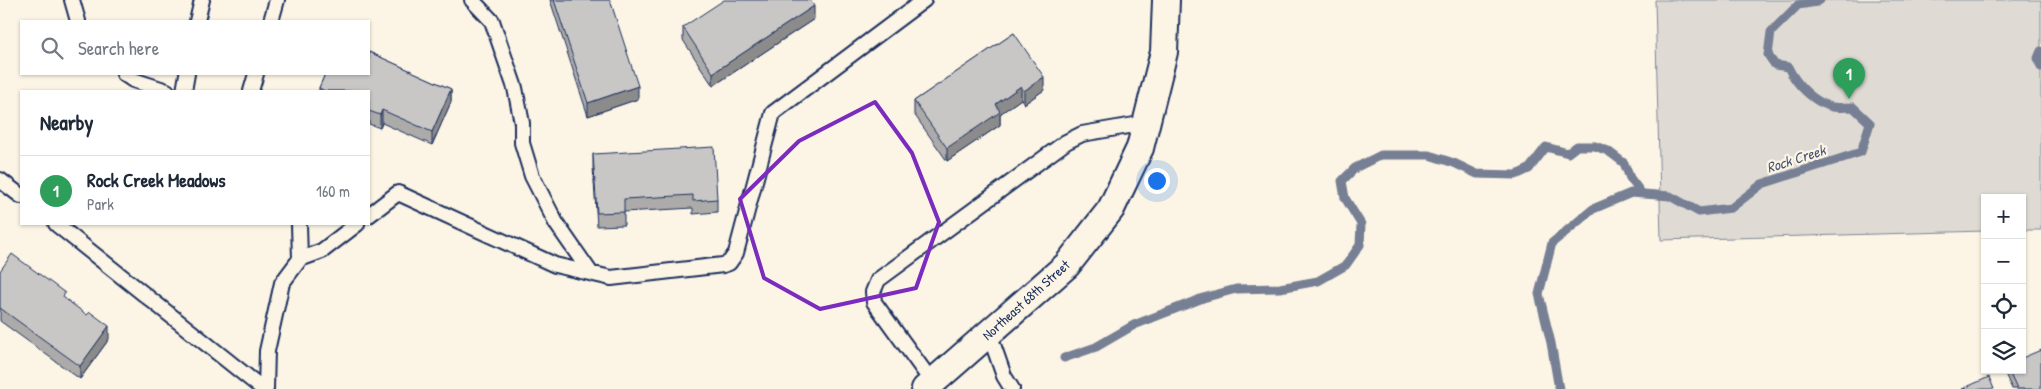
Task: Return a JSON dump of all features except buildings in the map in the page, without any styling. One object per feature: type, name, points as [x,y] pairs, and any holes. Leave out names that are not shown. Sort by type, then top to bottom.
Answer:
[{"type":"street","name":"Northeast 68th Street","points":[[929,386],[1068,265],[1111,209],[1140,148],[1164,52],[1166,0]]},
{"type":"lane","points":[[72,0],[78,20]]},
{"type":"lane","points":[[198,20],[202,0]]},
{"type":"lane","points":[[271,20],[277,0]]},
{"type":"lane","points":[[472,0],[492,21],[515,88],[522,123],[522,143],[532,176],[556,223],[590,272]]},
{"type":"lane","points":[[370,214],[398,193],[555,264],[611,278],[729,263],[736,253],[773,113],[924,0]]},
{"type":"lane","points":[[126,75],[133,80],[163,90]]},
{"type":"lane","points":[[184,90],[187,75]]},
{"type":"lane","points":[[251,90],[256,75]]},
{"type":"lane","points":[[929,386],[874,302],[874,292],[878,280],[1066,142],[1082,134],[1146,124]]},
{"type":"lane","points":[[0,180],[20,195]]},
{"type":"lane","points":[[57,225],[265,389]]},
{"type":"lane","points":[[299,225],[300,259]]},
{"type":"lane","points":[[265,389],[267,351],[282,283],[300,259],[322,251],[356,225]]},
{"type":"lane","points":[[989,334],[1004,376],[1012,389]]},
{"type":"highlighted area","points":[[875,102],[912,153],[939,222],[916,288],[820,309],[764,278],[740,199],[799,141]]},
{"type":"shaded area","points":[[1655,0],[2041,0],[2041,230],[2026,230],[2026,194],[1981,194],[1981,231],[1661,240]]},
{"type":"waterway","name":"Rock Creek","points":[[1559,389],[1551,343],[1539,294],[1552,243],[1593,209],[1631,193],[1670,196],[1699,212],[1731,208],[1762,184],[1861,152],[1870,123],[1853,107],[1832,107],[1818,101],[1800,86],[1788,67],[1775,65],[1768,55],[1771,32],[1798,5],[1820,0]]},
{"type":"waterway","name":"Rock Creek","points":[[2041,51],[2038,58],[2041,67]]},
{"type":"waterway","points":[[1064,358],[1096,347],[1134,325],[1203,298],[1236,289],[1280,288],[1318,281],[1346,265],[1360,245],[1361,224],[1345,198],[1342,181],[1355,168],[1381,155],[1429,155],[1454,163],[1477,174],[1516,175],[1529,169],[1546,147],[1568,153],[1577,146],[1595,146],[1608,151],[1624,163],[1630,178],[1642,194]]},
{"type":"place","name":"Rock Creek Meadows","points":[[1849,99]]}]
